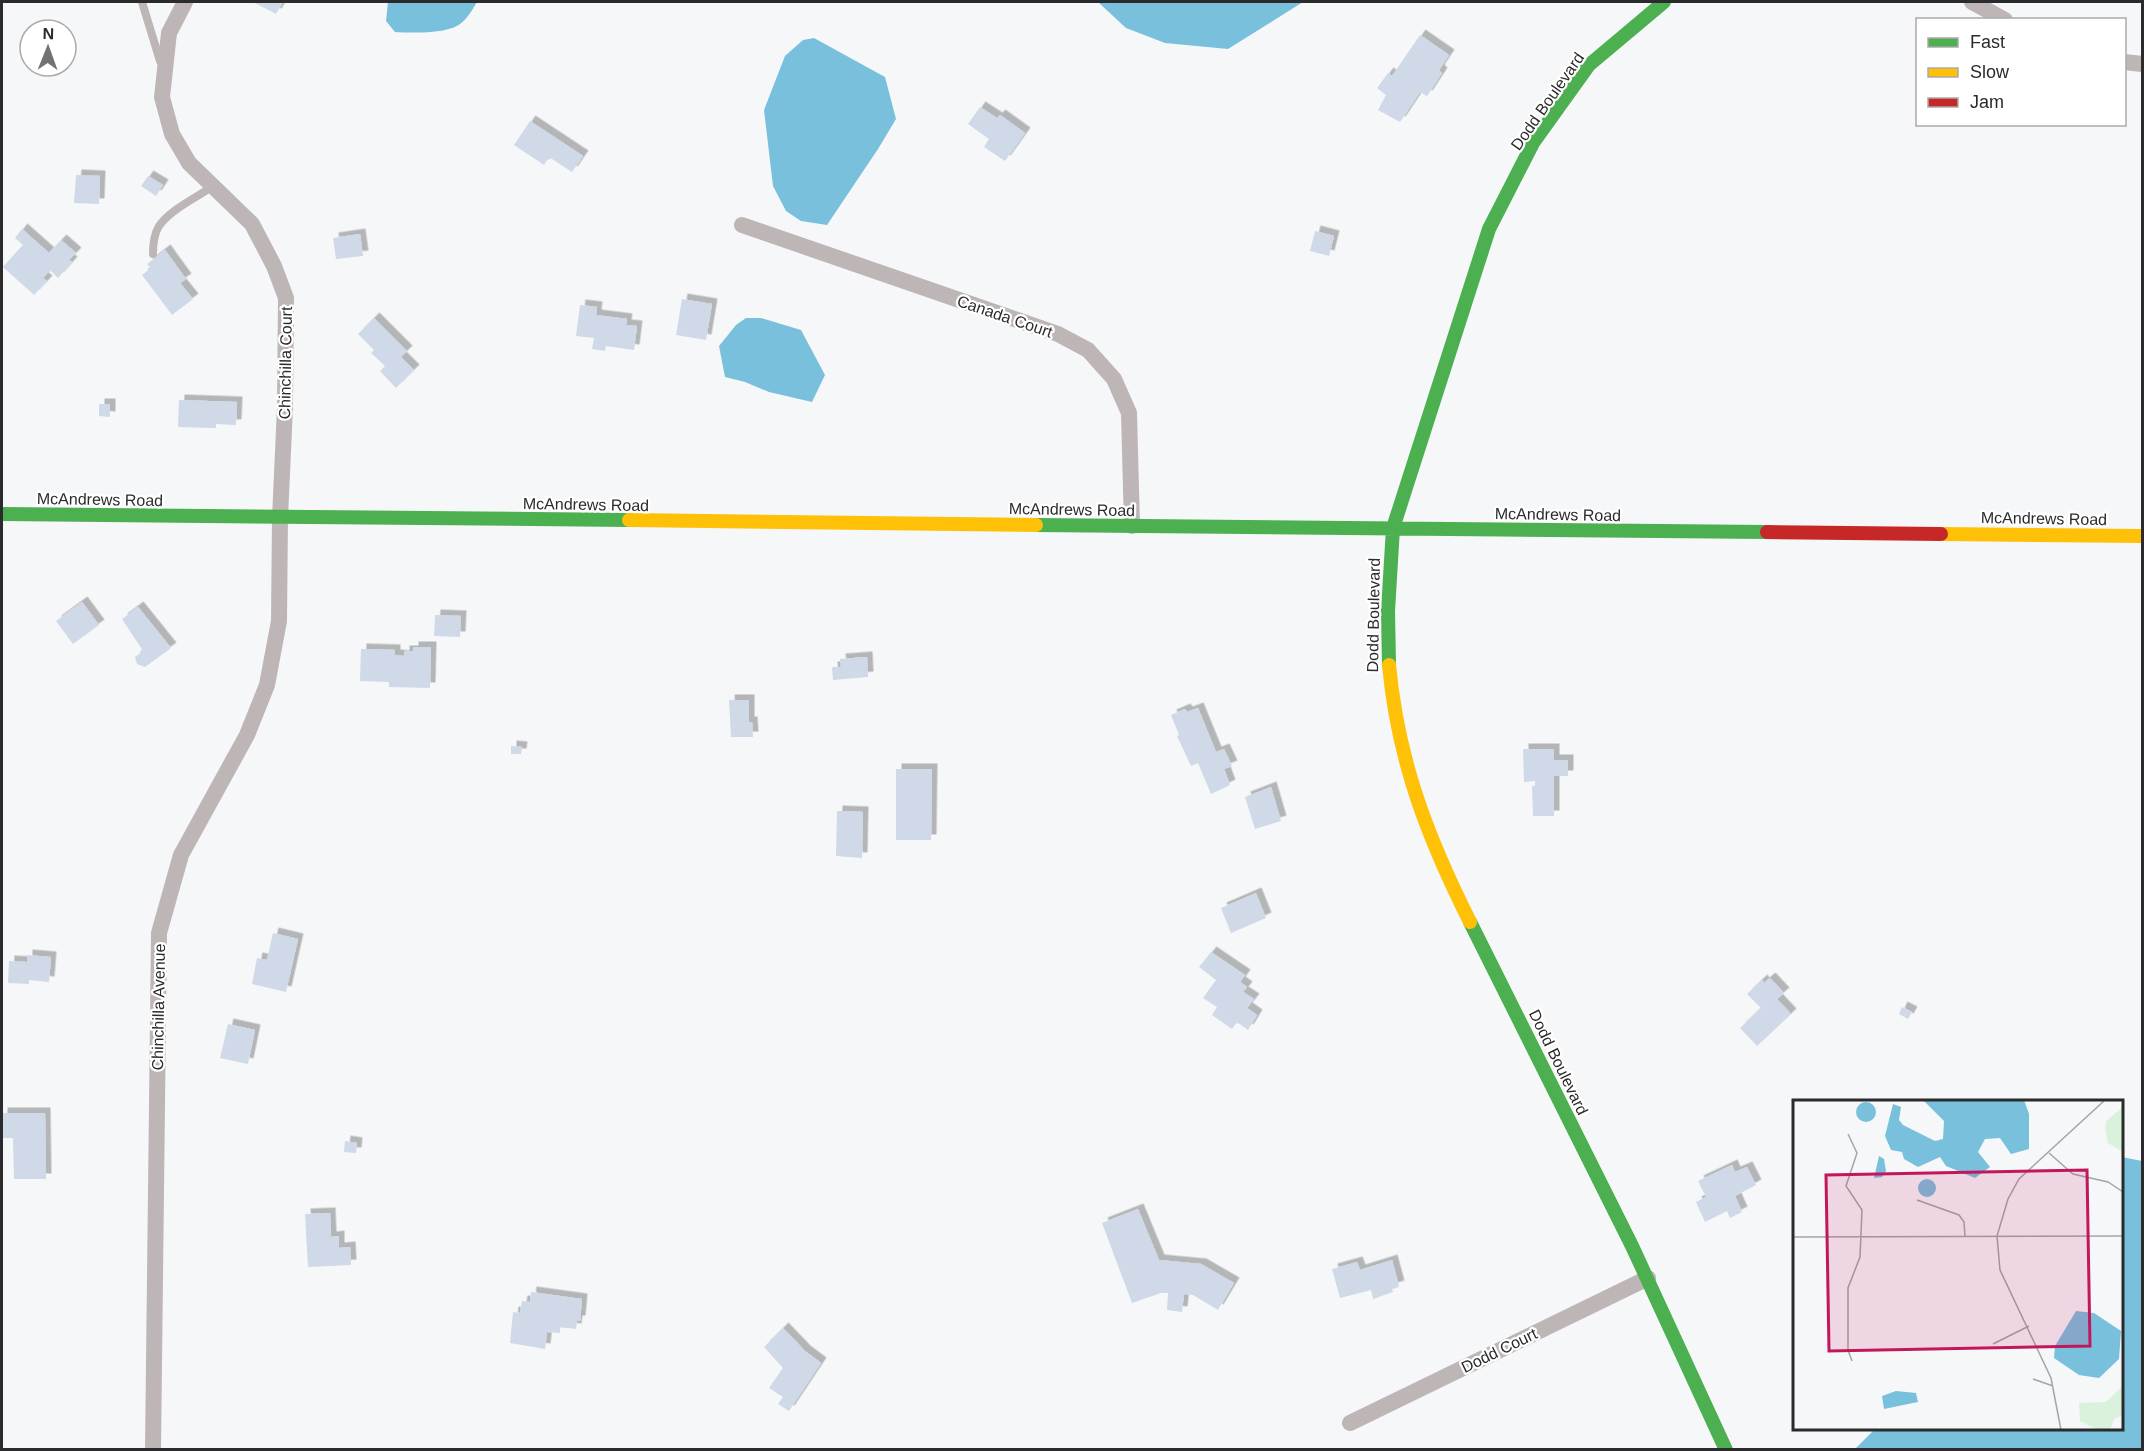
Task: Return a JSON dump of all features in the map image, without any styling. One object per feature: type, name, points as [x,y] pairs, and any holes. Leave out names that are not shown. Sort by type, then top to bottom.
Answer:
[{"type":"main road","name":"Dodd Boulevard","points":[[1664,2],[1589,65],[1528,153],[1489,230],[1393,528],[1386,631],[1389,682],[1401,748],[1419,809],[1453,885],[1648,1278],[1726,1449]]},
{"type":"main road","name":"McAndrews Road","points":[[2,514],[2142,536]]},
{"type":"street","name":"Chinchilla Court","points":[[185,2],[169,33],[165,66],[162,97],[172,134],[189,163],[252,224],[274,266],[286,298],[285,407],[280,518]]},
{"type":"street","points":[[1972,2],[2001,18]]},
{"type":"street","points":[[2126,62],[2142,64]]},
{"type":"street","name":"Canada Court","points":[[742,225],[1058,334],[1088,350],[1113,378],[1129,413],[1132,526]]},
{"type":"street","name":"Chinchilla Avenue","points":[[153,1449],[159,933],[181,855],[247,735],[267,685],[279,621],[280,518]]},
{"type":"street","name":"Dodd Court","points":[[1350,1423],[1648,1278]]},
{"type":"lane","points":[[141,2],[160,61],[165,66]]},
{"type":"lane","points":[[153,254],[153,242],[158,227],[213,186]]},
{"type":"water","points":[[388,2],[477,2],[470,14],[454,27],[447,30],[410,33],[395,32],[386,21]]},
{"type":"water","points":[[1098,2],[1303,2],[1228,49],[1165,43],[1126,28]]},
{"type":"water","points":[[814,38],[885,77],[896,119],[827,225],[801,221],[786,211],[773,186],[764,110],[785,56],[803,40]]},
{"type":"water","points":[[746,318],[761,318],[801,330],[825,375],[812,402],[769,392],[725,377],[719,346],[736,325]]},
{"type":"water","points":[[2123,1157],[2142,1161],[2142,1449],[1855,1449],[1874,1430],[2123,1430]]},
{"type":"building","points":[[253,2],[283,2],[276,14]]},
{"type":"building","points":[[1420,35],[1449,55],[1439,70],[1442,73],[1427,96],[1420,92],[1400,122],[1378,110],[1386,95],[1377,88],[1388,73],[1392,76]]},
{"type":"building","points":[[980,107],[997,118],[1000,115],[1025,133],[1005,161],[984,147],[989,139],[968,124]]},
{"type":"building","points":[[530,121],[583,156],[572,172],[549,157],[544,165],[514,145]]},
{"type":"building","points":[[76,175],[100,176],[99,204],[74,203]]},
{"type":"building","points":[[148,176],[163,185],[156,196],[141,186]]},
{"type":"building","points":[[22,229],[49,253],[61,240],[76,253],[69,260],[72,262],[58,278],[50,270],[43,278],[47,281],[34,295],[3,267],[23,245],[15,238]]},
{"type":"building","points":[[1315,231],[1334,236],[1329,256],[1310,251]]},
{"type":"building","points":[[360,234],[363,256],[336,259],[333,238]]},
{"type":"building","points":[[165,250],[186,279],[180,283],[193,299],[172,315],[142,275],[151,268],[147,264]]},
{"type":"building","points":[[682,299],[712,304],[706,340],[676,335]]},
{"type":"building","points":[[580,305],[597,307],[596,315],[627,319],[626,325],[637,326],[634,350],[606,346],[605,351],[592,349],[594,338],[576,336]]},
{"type":"building","points":[[374,318],[407,351],[401,357],[414,370],[396,388],[380,371],[385,366],[371,353],[374,350],[358,334]]},
{"type":"building","points":[[179,400],[237,402],[236,425],[216,424],[216,428],[178,427]]},
{"type":"building","points":[[99,404],[110,404],[110,417],[99,416]]},
{"type":"building","points":[[82,602],[99,625],[73,644],[56,621]]},
{"type":"building","points":[[138,607],[171,648],[145,667],[137,664],[135,657],[143,651],[122,619]]},
{"type":"building","points":[[435,615],[461,616],[460,637],[434,636]]},
{"type":"building","points":[[413,647],[431,647],[430,688],[389,687],[389,682],[360,681],[361,649],[395,650],[395,655],[404,656],[404,651],[413,651]]},
{"type":"building","points":[[867,657],[868,677],[833,680],[832,667],[841,667],[840,659]]},
{"type":"building","points":[[729,700],[749,700],[749,722],[752,722],[753,737],[731,737]]},
{"type":"building","points":[[1198,708],[1216,752],[1224,749],[1232,766],[1224,769],[1230,785],[1211,794],[1198,763],[1191,766],[1177,736],[1179,735],[1171,715],[1185,709],[1187,712]]},
{"type":"building","points":[[511,746],[522,747],[521,754],[511,754]]},
{"type":"building","points":[[1523,749],[1554,749],[1554,760],[1568,760],[1568,776],[1554,776],[1554,816],[1533,816],[1532,786],[1535,786],[1535,781],[1524,782]]},
{"type":"building","points":[[896,769],[932,769],[931,840],[896,840]]},
{"type":"building","points":[[1271,787],[1281,821],[1255,829],[1245,797]]},
{"type":"building","points":[[837,811],[863,812],[862,858],[836,856]]},
{"type":"building","points":[[1256,893],[1266,918],[1231,933],[1221,908]]},
{"type":"building","points":[[273,933],[298,939],[286,992],[252,984],[257,958],[267,960]]},
{"type":"building","points":[[1211,952],[1245,975],[1240,982],[1247,987],[1243,992],[1254,999],[1247,1008],[1257,1015],[1248,1030],[1237,1022],[1232,1029],[1212,1015],[1217,1007],[1203,998],[1216,980],[1199,967]]},
{"type":"building","points":[[27,955],[51,957],[49,982],[29,980],[29,984],[8,983],[9,961],[27,962]]},
{"type":"building","points":[[1770,978],[1784,993],[1777,999],[1791,1014],[1757,1046],[1740,1028],[1761,1008],[1747,994],[1762,980],[1764,983]]},
{"type":"building","points":[[1902,1007],[1912,1012],[1908,1019],[1899,1014]]},
{"type":"building","points":[[228,1024],[255,1030],[248,1064],[220,1058]]},
{"type":"building","points":[[2,1113],[45,1113],[46,1179],[14,1179],[13,1138],[2,1138]]},
{"type":"building","points":[[345,1141],[357,1143],[356,1153],[344,1152]]},
{"type":"building","points":[[1732,1165],[1735,1172],[1747,1167],[1756,1185],[1735,1196],[1742,1212],[1730,1218],[1727,1211],[1705,1222],[1696,1202],[1706,1197],[1698,1181]]},
{"type":"building","points":[[1138,1209],[1159,1260],[1201,1264],[1234,1283],[1218,1310],[1193,1295],[1184,1294],[1182,1312],[1167,1310],[1168,1293],[1161,1293],[1132,1303],[1102,1223]]},
{"type":"building","points":[[330,1213],[331,1237],[339,1236],[339,1248],[350,1247],[351,1265],[308,1267],[305,1214]]},
{"type":"building","points":[[1392,1260],[1399,1286],[1392,1288],[1393,1292],[1373,1299],[1371,1290],[1340,1298],[1332,1269],[1357,1262],[1360,1270]]},
{"type":"building","points":[[531,1292],[582,1299],[580,1321],[577,1321],[576,1329],[560,1327],[560,1333],[547,1332],[545,1349],[510,1343],[513,1312],[520,1313],[522,1301],[530,1302]]},
{"type":"building","points":[[783,1328],[805,1351],[821,1363],[789,1411],[778,1404],[783,1397],[769,1388],[783,1368],[764,1347]]},
{"type":"traffic: fast","points":[[1389,665],[1388,611],[1393,528],[1489,229],[1533,143],[1589,65],[1664,2]]},
{"type":"traffic: fast","points":[[2,514],[629,520]]},
{"type":"traffic: fast","points":[[1036,525],[1767,532]]},
{"type":"traffic: fast","points":[[1470,922],[1632,1246],[1726,1450]]},
{"type":"traffic: slow","points":[[629,520],[1036,525]]},
{"type":"traffic: slow","points":[[1941,534],[2142,536]]},
{"type":"traffic: slow","points":[[1389,665],[1399,734],[1407,766],[1440,859],[1470,922]]},
{"type":"traffic: jam","points":[[1767,532],[1941,534]]}]
